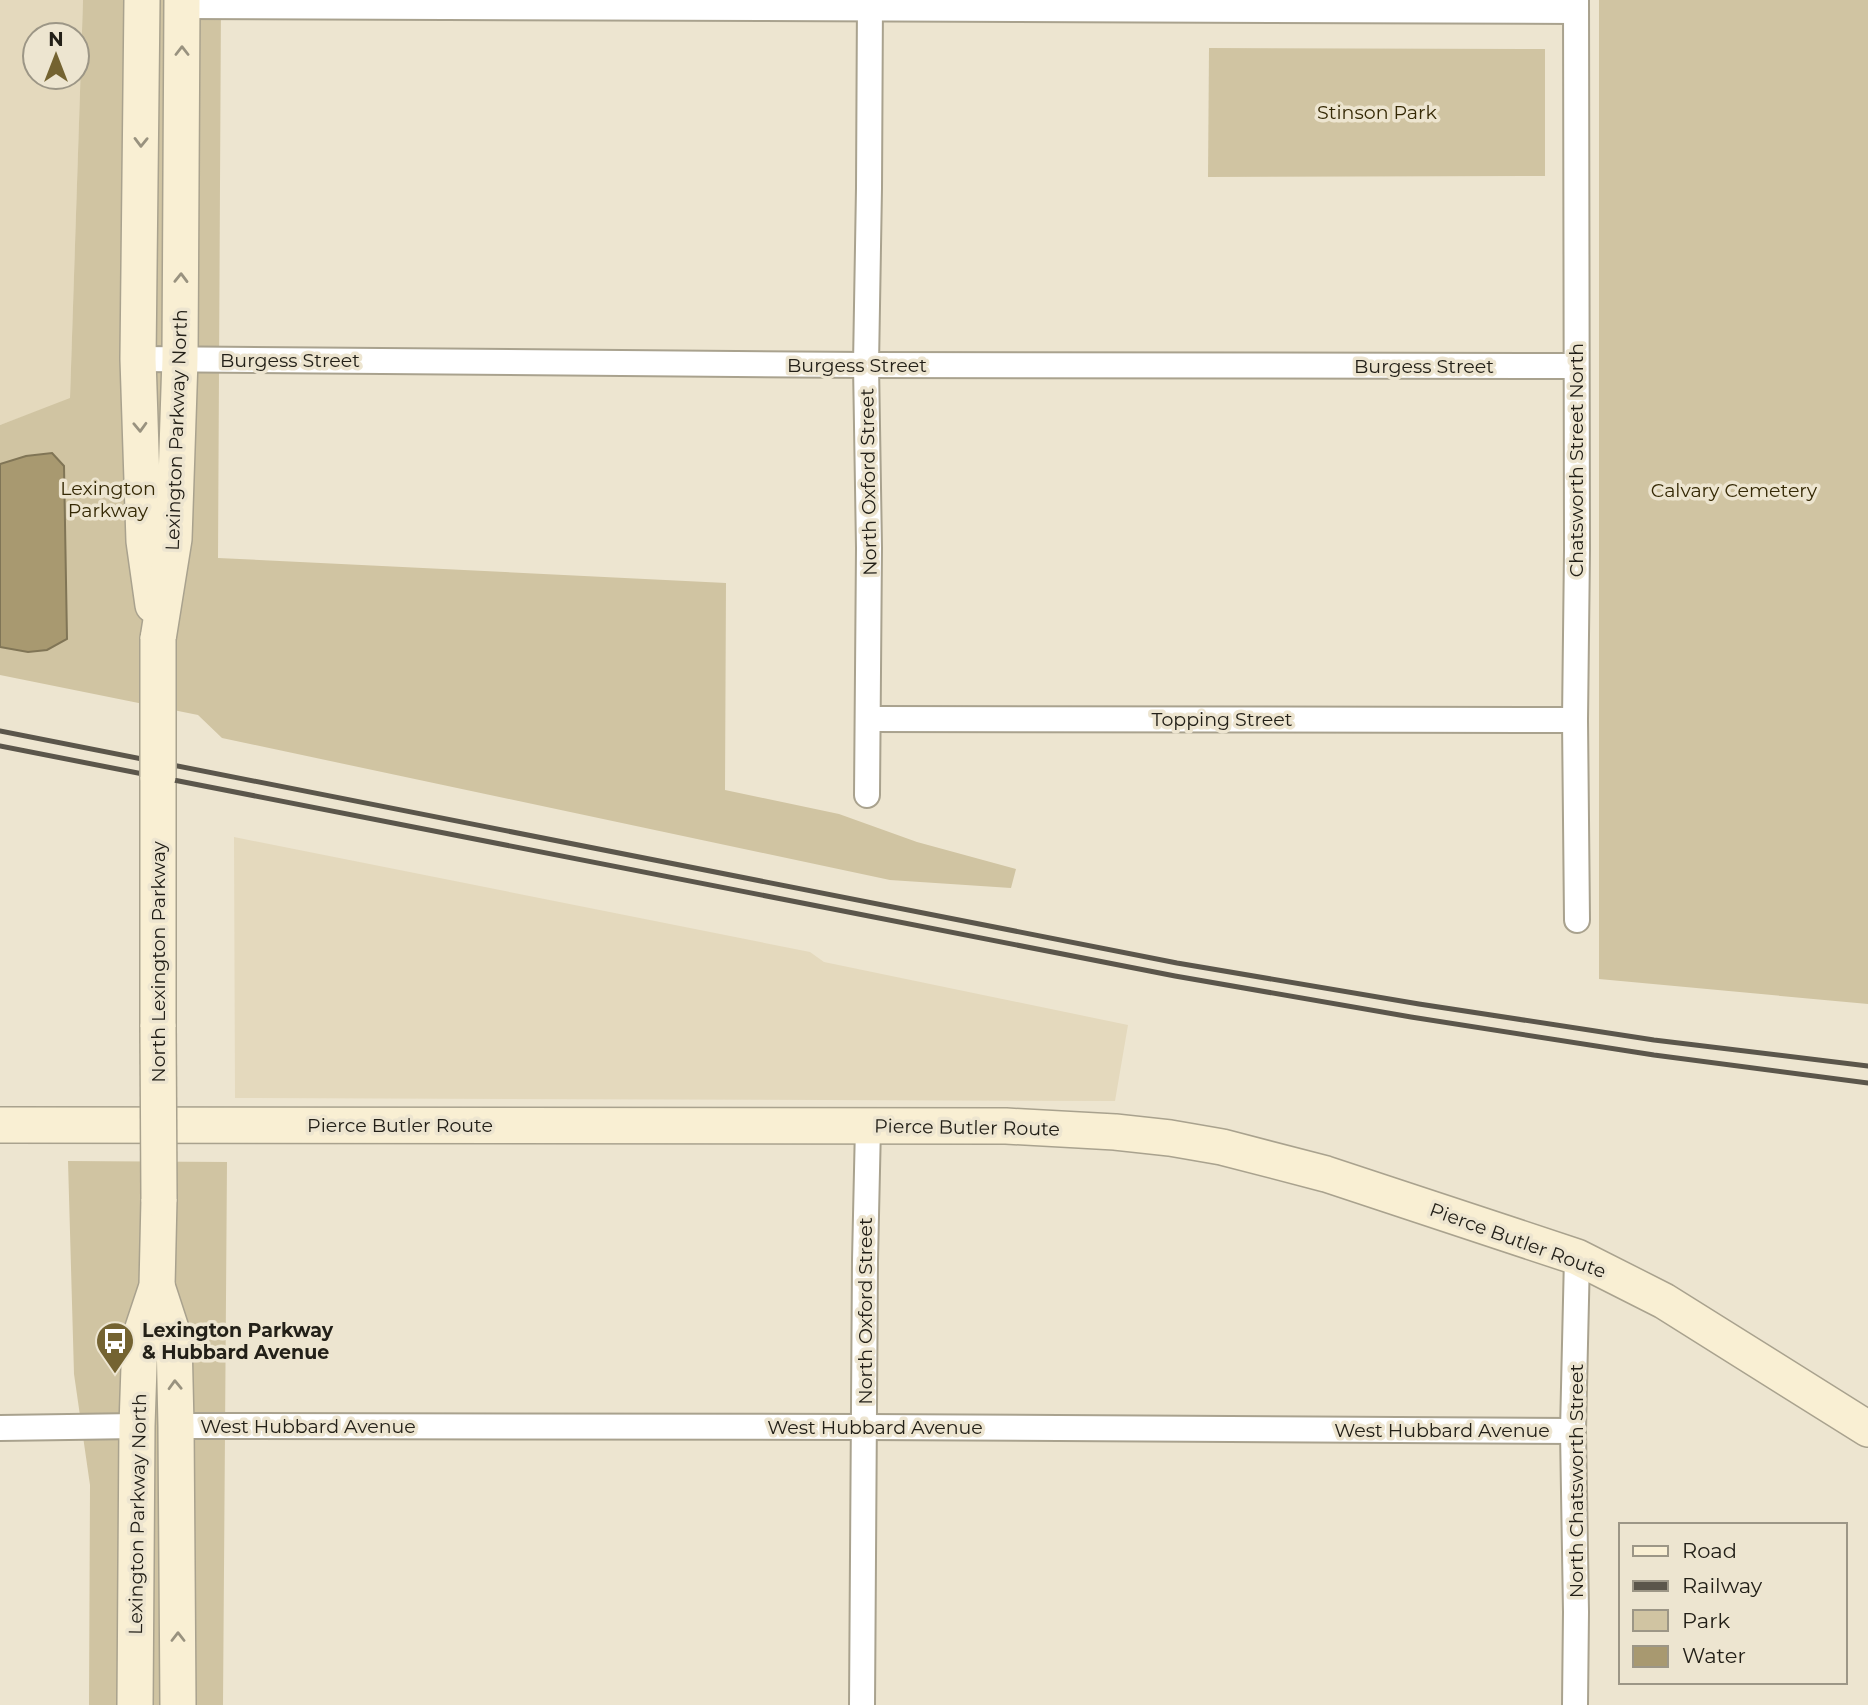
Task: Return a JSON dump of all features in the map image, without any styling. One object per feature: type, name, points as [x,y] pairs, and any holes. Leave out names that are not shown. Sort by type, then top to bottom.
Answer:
[{"type":"main road","name":"Lexington Parkway North","points":[[142,0],[138,359],[144,541],[158,639]]},
{"type":"main road","name":"Lexington Parkway North","points":[[158,639],[174,539],[180,359],[182,3]]},
{"type":"main road","name":"North Lexington Parkway","points":[[157,1286],[158,639]]},
{"type":"main road","name":"Pierce Butler Route","points":[[0,1125],[1006,1126],[1143,1135],[1222,1147],[1326,1174],[1577,1257],[1664,1301],[1868,1429]]},
{"type":"main road","name":"Lexington Parkway North","points":[[157,1286],[174,1338],[178,1705]]},
{"type":"main road","name":"Lexington Parkway North","points":[[135,1705],[140,1337],[157,1286]]},
{"type":"street","points":[[182,3],[1576,5]]},
{"type":"street","name":"North Oxford Street","points":[[867,795],[869,548],[866,365],[870,4]]},
{"type":"street","name":"Chatsworth Street North","points":[[1576,5],[1577,920]]},
{"type":"street","name":"Burgess Street","points":[[138,359],[866,365],[1576,366]]},
{"type":"street","name":"Topping Street","points":[[869,719],[1575,720]]},
{"type":"street","name":"North Oxford Street","points":[[862,1705],[868,1126]]},
{"type":"street","name":"North Chatsworth Street","points":[[1575,1705],[1573,1431],[1577,1257]]},
{"type":"street","points":[[0,1428],[137,1426]]},
{"type":"street","name":"West Hubbard Avenue","points":[[176,1426],[1573,1431]]},
{"type":"shaded area","points":[[0,0],[83,0],[82,21],[21,21],[21,91],[80,91],[70,399],[0,425]]},
{"type":"shaded area","points":[[234,837],[810,952],[824,962],[1128,1025],[1115,1101],[235,1098]]},
{"type":"green space","name":"Lexington Parkway","points":[[83,0],[221,0],[218,558],[726,583],[725,790],[839,814],[917,842],[1016,869],[1011,888],[890,880],[222,738],[198,715],[0,675],[0,425],[70,398],[80,91],[91,91],[91,21],[82,21]]},
{"type":"green space","name":"Calvary Cemetery","points":[[1599,0],[1868,0],[1868,1004],[1599,979]]},
{"type":"green space","name":"Stinson Park","points":[[1209,48],[1545,49],[1545,176],[1208,177]]},
{"type":"green space","points":[[68,1161],[227,1162],[223,1705],[89,1705],[90,1485],[74,1374]]},
{"type":"water","points":[[52,453],[64,466],[67,639],[47,650],[28,652],[0,647],[0,464],[26,456]]},
{"type":"railway","points":[[0,731],[1177,963],[1654,1040],[1868,1066]]},
{"type":"railway","points":[[0,746],[1175,976],[1654,1055],[1868,1083]]},
{"type":"place","name":"Lexington Parkway & Hubbard Avenue","points":[[115,1375]]}]
